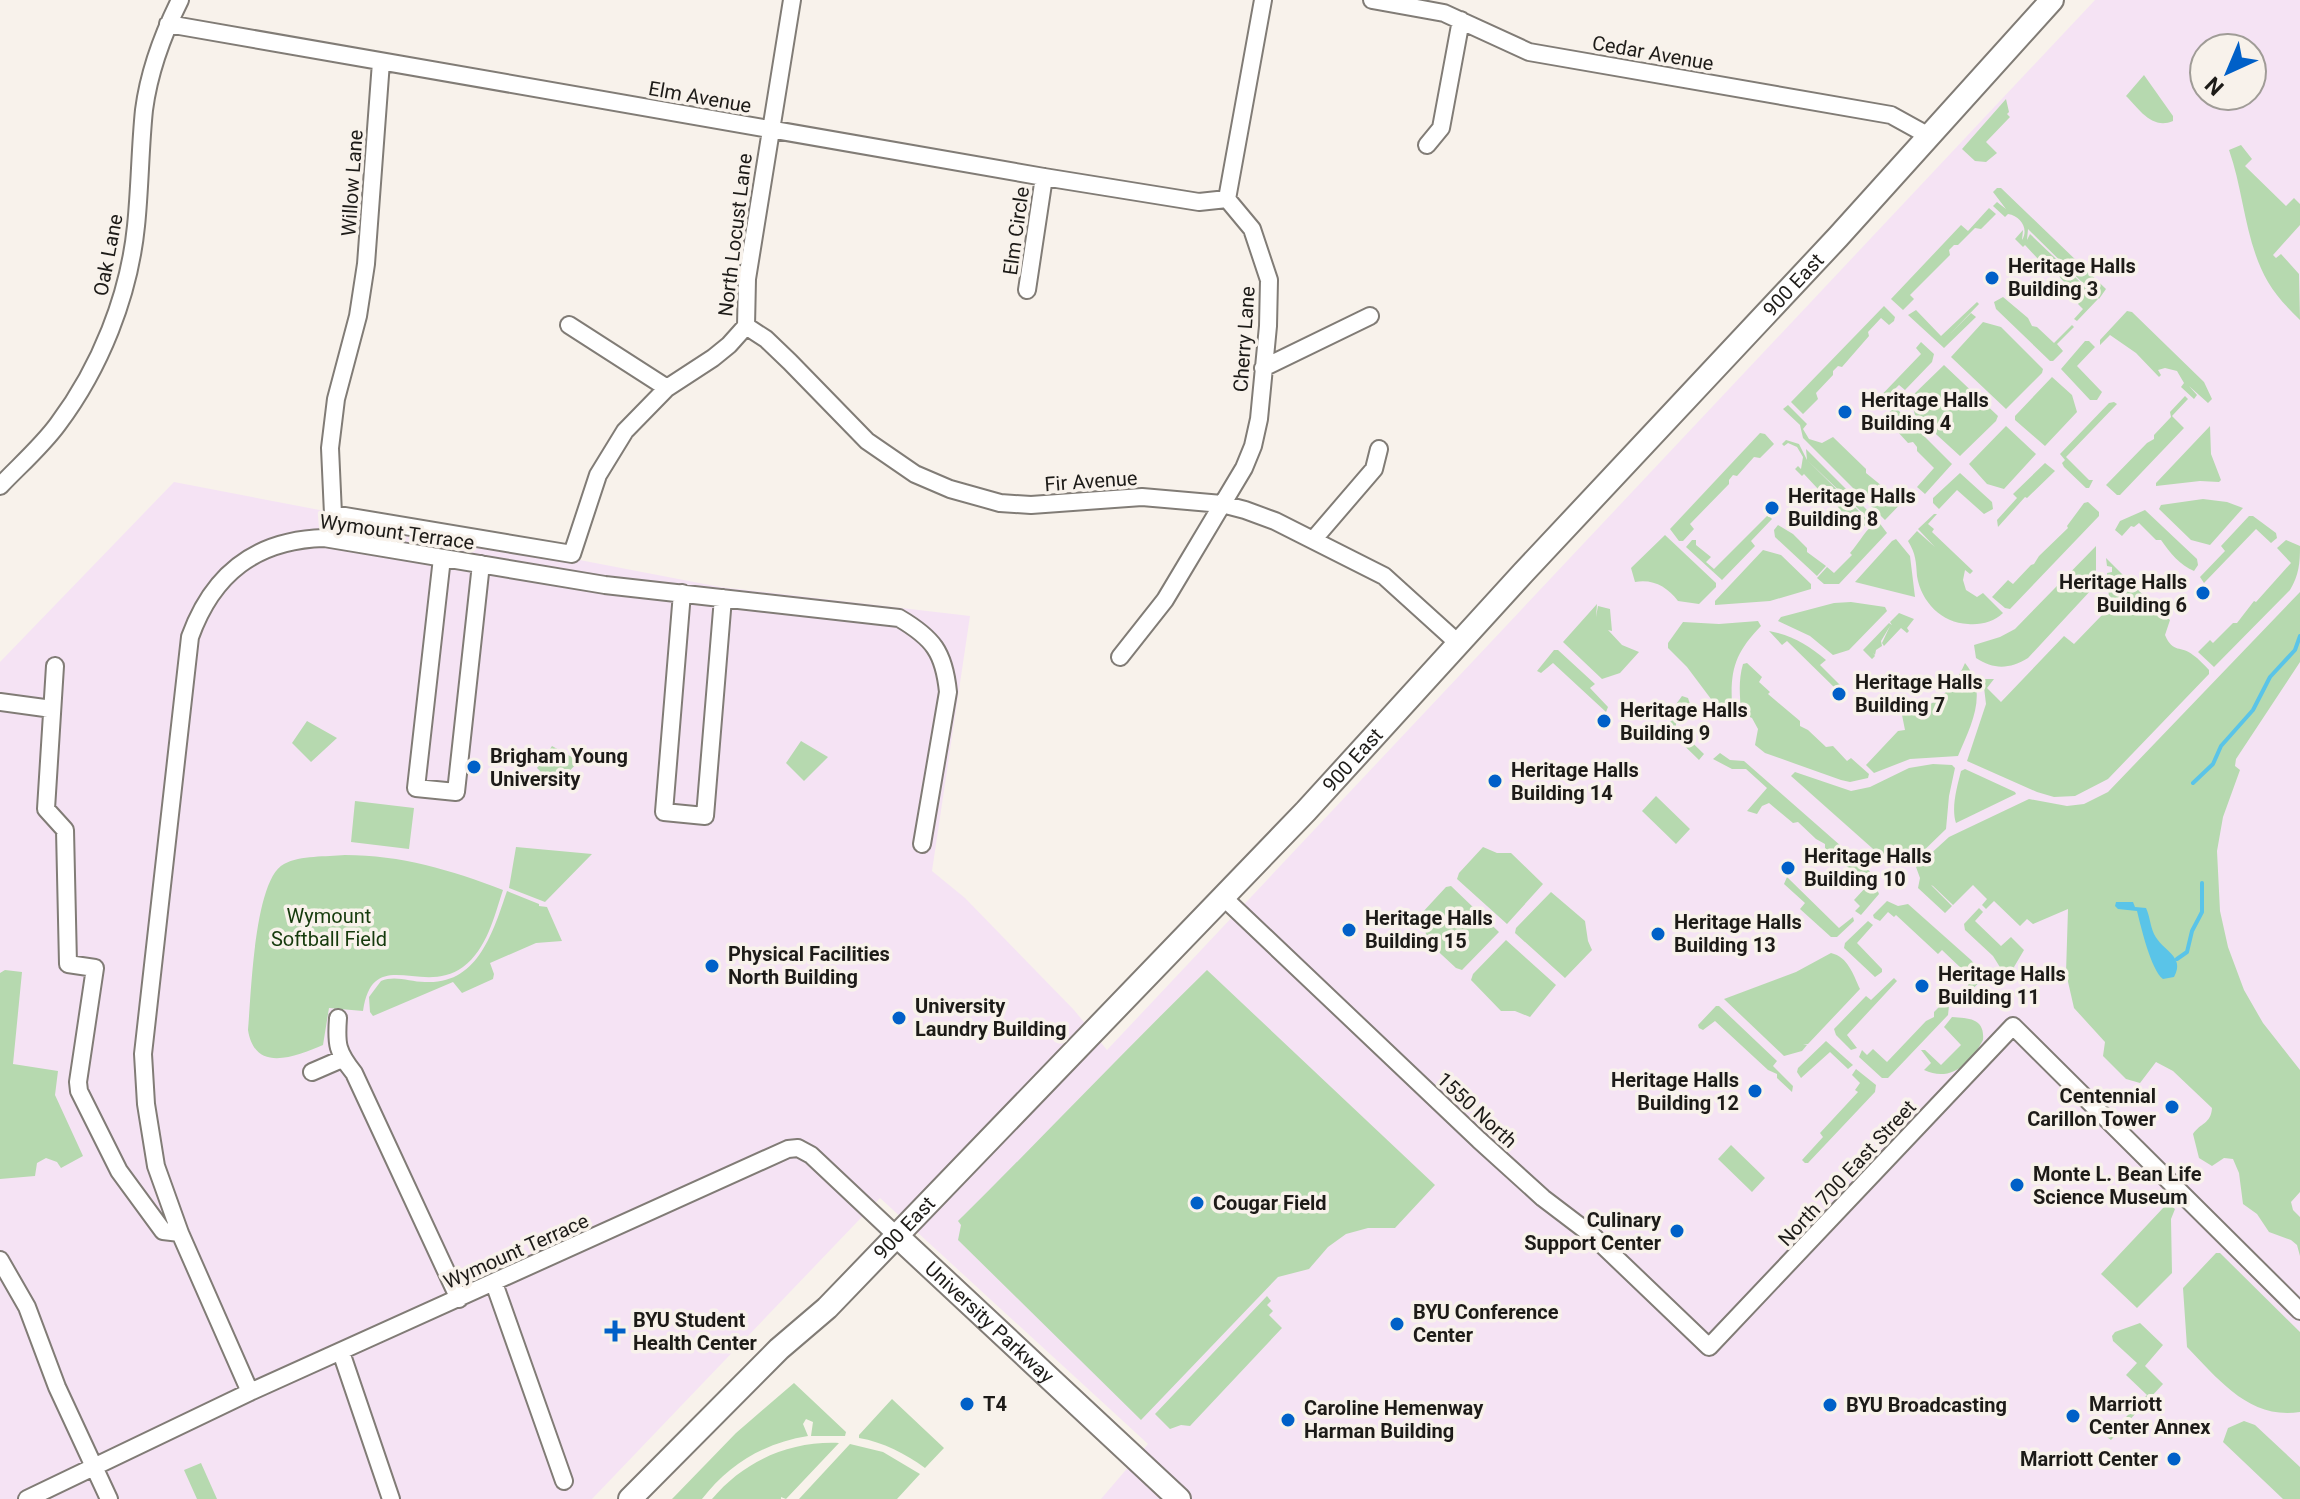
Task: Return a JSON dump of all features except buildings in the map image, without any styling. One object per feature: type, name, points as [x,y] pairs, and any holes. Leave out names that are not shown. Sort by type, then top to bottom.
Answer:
[{"type":"main road","name":"900 East","points":[[630,1499],[779,1349],[827,1308],[1306,811],[2052,0]]},
{"type":"main road","name":"University Parkway","points":[[896,1235],[1179,1499]]},
{"type":"street","name":"Oak Lane","points":[[0,486],[58,424],[91,370],[114,321],[127,278],[136,229],[144,108],[155,60],[180,0]]},
{"type":"street","name":"North Locust Lane","points":[[572,554],[589,498],[625,431],[667,388],[713,358],[746,326],[747,279],[792,0]]},
{"type":"street","points":[[1227,199],[1263,0]]},
{"type":"street","name":"Cedar Avenue","points":[[1372,0],[1444,13],[1529,52],[1891,115],[1929,136]]},
{"type":"street","points":[[1427,145],[1441,128],[1461,20]]},
{"type":"street","name":"Elm Avenue","points":[[168,24],[1044,177],[1199,202],[1227,199]]},
{"type":"street","name":"Willow Lane","points":[[381,62],[366,264],[360,306],[336,399],[330,448],[333,514],[572,554]]},
{"type":"street","name":"Elm Circle","points":[[1027,290],[1044,177]]},
{"type":"street","name":"Cherry Lane","points":[[1120,657],[1165,600],[1244,468],[1253,446],[1268,326],[1269,280],[1252,229],[1227,199]]},
{"type":"street","points":[[1263,368],[1370,316]]},
{"type":"street","points":[[569,325],[667,388]]},
{"type":"street","name":"Fir Avenue","points":[[746,326],[774,347],[867,441],[915,474],[950,489],[1000,503],[1031,505],[1142,497],[1222,504],[1275,521],[1384,576],[1458,643]]},
{"type":"street","points":[[1313,540],[1374,469],[1379,449]]},
{"type":"street","name":"Wymount Terrace","points":[[250,1392],[180,1233],[156,1166],[146,1104],[143,1054],[190,637],[209,595],[225,577],[252,556],[280,543],[324,538],[605,585],[899,618],[923,632],[937,648],[945,667],[948,692],[922,844]]},
{"type":"street","points":[[442,558],[416,788],[456,792],[481,564]]},
{"type":"street","points":[[682,593],[664,812],[705,816],[723,598]]},
{"type":"street","points":[[55,666],[46,809],[65,830],[68,964],[95,968],[79,1091],[119,1171],[163,1231],[180,1233]]},
{"type":"street","points":[[0,702],[52,709]]},
{"type":"street","name":"1550 North","points":[[1223,897],[1479,1140],[1543,1198],[1593,1236],[1709,1347]]},
{"type":"street","points":[[338,1018],[336,1043],[342,1059],[354,1073],[459,1299]]},
{"type":"street","name":"North 700 East Street","points":[[1709,1347],[2013,1026],[2300,1311]]},
{"type":"street","points":[[312,1072],[342,1059]]},
{"type":"street","name":"Wymount Terrace","points":[[27,1499],[250,1392],[781,1151],[798,1148]]},
{"type":"street","name":"University Parkway","points":[[798,1148],[811,1155],[896,1235]]},
{"type":"street","points":[[0,1260],[27,1307],[57,1387],[109,1499]]},
{"type":"street","points":[[494,1283],[564,1481]]},
{"type":"street","points":[[341,1352],[391,1499]]},
{"type":"shaded area","name":"Brigham Young University","points":[[2095,0],[2300,0],[2300,1499],[1101,1499],[1148,1444],[880,1198],[592,1499],[0,1499],[0,662],[174,482],[720,587],[970,616],[932,871],[965,898],[1074,1010],[1107,1050]]},
{"type":"green space","points":[[2144,75],[2173,116],[2173,121],[2159,123],[2152,120],[2126,96]]},
{"type":"green space","points":[[2006,99],[2010,117],[1986,142],[1997,153],[1986,162],[1975,161],[1962,149]]},
{"type":"green space","points":[[2241,145],[2252,159],[2245,166],[2286,206],[2294,198],[2300,204],[2300,225],[2273,255],[2276,258],[2281,254],[2299,274],[2300,320],[2271,287],[2254,251],[2229,150]]},
{"type":"green space","points":[[2001,188],[2106,289],[2099,299],[2028,229],[2027,240],[2030,234],[2098,299],[2077,321],[2074,319],[2083,309],[2078,304],[2080,301],[2058,275],[2053,275],[2025,245],[2023,247],[2015,239],[2023,230],[2022,240],[2024,227],[2017,217],[2008,214],[2005,217],[1993,206],[1997,202],[2006,209],[1993,192]]},
{"type":"green space","points":[[1989,208],[1996,214],[1981,229],[1975,228],[1949,250],[1950,255],[1910,295],[1914,299],[1903,310],[1891,299],[1961,225],[1968,231]]},
{"type":"green space","points":[[2003,297],[2054,343],[2072,325],[2074,327],[2057,344],[2063,351],[2053,361],[1996,309],[1994,302]]},
{"type":"green space","points":[[1977,302],[1979,304],[1950,334],[1971,313],[1976,317],[1944,348],[1908,315],[1916,310],[1941,336]]},
{"type":"green space","points":[[1884,306],[1895,317],[1894,321],[1889,325],[1881,318],[1842,367],[1838,366],[1833,371],[1833,375],[1816,393],[1818,399],[1803,414],[1791,402]]},
{"type":"green space","points":[[2127,311],[2132,312],[2204,382],[2212,399],[2208,403],[2189,386],[2197,395],[2194,399],[2181,387],[2184,383],[2177,371],[2158,370],[2159,377],[2136,353],[2110,335],[2100,345],[2100,340]]},
{"type":"green space","points":[[1983,322],[2001,327],[2043,369],[2006,409],[1951,357]]},
{"type":"green space","points":[[2085,341],[2095,347],[2077,366],[2102,392],[2097,400],[2090,400],[2061,369]]},
{"type":"green space","points":[[1921,342],[1934,354],[1932,362],[1905,390],[1899,385],[1874,409],[1871,406],[1921,354],[1916,348]]},
{"type":"green space","points":[[1944,365],[1998,416],[1960,456],[1915,415],[1910,398]]},
{"type":"green space","points":[[2052,377],[2072,395],[2077,412],[2045,446],[2015,420],[2015,416]]},
{"type":"green space","points":[[2185,396],[2188,399],[2172,416],[2184,428],[2117,495],[2106,485],[2154,439],[2154,435],[2171,417],[2170,412]]},
{"type":"green space","points":[[2109,403],[2117,404],[2066,457],[2089,480],[2093,480],[2086,488],[2064,467],[2062,463],[2065,460],[2060,454]]},
{"type":"green space","points":[[1788,405],[1807,424],[1803,429],[1809,439],[1822,443],[1833,437],[1866,469],[1866,473],[1893,495],[1895,493],[1901,498],[1909,491],[1911,493],[1885,520],[1803,438],[1800,425],[1783,409]]},
{"type":"green space","points":[[1893,409],[1898,410],[1952,464],[1925,494],[1917,487],[1934,468],[1917,451],[1913,442],[1908,443],[1886,419]]},
{"type":"green space","points":[[2006,426],[2036,454],[2004,489],[1987,484],[1969,464]]},
{"type":"green space","points":[[2210,426],[2211,454],[2221,480],[2156,486],[2156,483]]},
{"type":"green space","points":[[1760,433],[1774,444],[1760,458],[1754,457],[1737,476],[1733,475],[1729,484],[1690,524],[1694,529],[1683,541],[1679,541],[1670,529]]},
{"type":"green space","points":[[1786,440],[1799,444],[1807,460],[1869,521],[1859,531],[1837,505],[1832,504],[1804,474],[1802,476],[1795,469],[1798,466],[1801,469],[1803,457],[1797,447],[1782,444]]},
{"type":"green space","points":[[1806,449],[1870,513],[1870,520],[1807,460]]},
{"type":"green space","points":[[2045,463],[2055,471],[2025,497],[1998,527],[1997,520],[2017,498],[2013,494]]},
{"type":"green space","points":[[1960,473],[1992,502],[1993,509],[1984,514],[1957,490],[1939,509],[1933,503],[1933,498]]},
{"type":"green space","points":[[2203,499],[2243,508],[2210,545],[2191,540],[2159,509],[2161,505]]},
{"type":"green space","points":[[2088,502],[2099,512],[2099,516],[2010,609],[1992,597],[2008,580],[2013,584],[2034,564]]},
{"type":"green space","points":[[2145,510],[2197,559],[2198,565],[2194,571],[2180,562],[2161,540],[2156,540],[2139,523],[2131,526],[2122,536],[2115,530],[2120,521]]},
{"type":"green space","points":[[1937,514],[1928,524],[1934,529],[1932,532],[1973,571],[1970,574],[1965,570],[1963,580],[1966,590],[1977,597],[1983,593],[2003,613],[1996,619],[1978,624],[1950,620],[1934,609],[1923,594],[1908,541],[1917,531],[1935,547],[1918,529]]},
{"type":"green space","points":[[1768,515],[1772,519],[1751,541],[1755,546],[1722,580],[1686,547],[1696,540],[1696,545],[1711,557],[1706,562],[1714,569]]},
{"type":"green space","points":[[2249,516],[2276,533],[2277,538],[2271,543],[2256,529],[2204,583],[2200,577],[2225,551],[2221,546]]},
{"type":"green space","points":[[1878,521],[1887,533],[1839,584],[1824,584],[1817,578],[1827,567],[1834,573]]},
{"type":"green space","points":[[1778,525],[1793,534],[1807,548],[1807,552],[1826,566],[1817,576],[1775,537],[1774,530]]},
{"type":"green space","points":[[1665,535],[1716,583],[1716,587],[1699,604],[1678,601],[1665,588],[1654,583],[1635,582],[1631,568]]},
{"type":"green space","points":[[1896,539],[1910,556],[1915,597],[1855,582]]},
{"type":"green space","points":[[2286,540],[2300,546],[2298,569],[2290,590],[2214,667],[2198,652],[2210,640],[2213,643],[2233,623],[2237,623],[2291,563],[2277,548]]},
{"type":"green space","points":[[2096,546],[2096,578],[2092,589],[2028,658],[2002,667],[1976,658],[1974,645],[2015,629]]},
{"type":"green space","points":[[1763,550],[1781,555],[1811,584],[1811,589],[1770,601],[1715,605],[1715,601]]},
{"type":"green space","points":[[2106,558],[2128,580],[2128,584],[2170,620],[2165,635],[2171,645],[2189,652],[2209,670],[2209,674],[2108,779],[2075,796],[2054,797],[2037,792],[1967,761],[1986,704],[1983,679],[1994,679],[1987,688],[2001,702],[2064,636],[2074,644],[2103,614],[2095,606],[2097,600],[2098,607],[2110,610],[2107,573],[2112,572],[2112,567],[2107,566]]},
{"type":"green space","points":[[2300,592],[2300,662],[2236,759],[2235,766],[2240,770],[2223,817],[2217,851],[2220,911],[2228,947],[2244,990],[2263,1023],[2300,1070],[2300,1192],[2291,1202],[2293,1210],[2300,1217],[2300,1256],[2297,1245],[2269,1232],[2257,1214],[2243,1204],[2239,1173],[2233,1159],[2224,1158],[2212,1166],[2199,1158],[2193,1134],[2207,1120],[2212,1108],[2173,1071],[2156,1062],[2140,1083],[2126,1079],[2103,1056],[2105,1042],[2074,1008],[2066,973],[2068,909],[2033,924],[2027,919],[2020,926],[1994,901],[1986,909],[1982,905],[1987,899],[1973,885],[1953,905],[1931,885],[1952,906],[1945,913],[1918,888],[1920,878],[1916,867],[1949,837],[2029,799],[2067,806],[2084,804],[2108,792]]},
{"type":"green space","points":[[1834,603],[1885,607],[1887,611],[1849,650],[1833,655],[1810,636],[1778,621],[1781,617]]},
{"type":"green space","points":[[1597,604],[1596,617],[1598,606],[1610,609],[1612,631],[1608,630],[1622,645],[1639,652],[1620,673],[1602,679],[1563,642]]},
{"type":"green space","points":[[1899,613],[1914,619],[1907,628],[1909,631],[1907,633],[1901,628],[1884,646],[1882,643],[1890,626],[1881,641],[1882,646],[1875,655],[1873,653],[1875,656],[1872,659],[1863,650],[1889,623],[1892,625],[1890,622]]},
{"type":"green space","points":[[1758,621],[1761,626],[1736,661],[1732,705],[1720,711],[1687,667],[1668,648],[1668,643],[1683,622],[1719,624]]},
{"type":"green space","points":[[1769,631],[1799,641],[1826,660],[1820,665],[1841,686],[1841,690],[1839,692],[1787,641],[1782,645]]},
{"type":"green space","points":[[1554,650],[1558,650],[1595,684],[1590,688],[1608,707],[1606,712],[1553,663],[1541,673],[1537,671]]},
{"type":"green space","points":[[1747,663],[1762,677],[1759,682],[1770,692],[1768,694],[1800,721],[1800,726],[1826,747],[1833,746],[1847,761],[1851,758],[1869,774],[1868,778],[1850,782],[1841,780],[1765,753],[1755,745],[1758,729],[1752,718],[1741,713],[1740,676],[1743,664]]},
{"type":"green space","points":[[1965,663],[1972,674],[1977,697],[1972,721],[1958,756],[1910,759],[1874,773],[1866,765],[1898,731],[1905,730],[1902,715],[1923,708],[1948,691]]},
{"type":"green space","points":[[1682,696],[1688,698],[1691,707],[1676,727],[1704,754],[1699,760],[1665,727],[1675,717],[1671,711]]},
{"type":"green space","points":[[307,721],[337,738],[311,762],[292,743]]},
{"type":"green space","points":[[801,741],[828,757],[804,781],[786,763]]},
{"type":"green space","points":[[552,746],[579,761],[555,786],[537,768]]},
{"type":"green space","points":[[1720,753],[1730,760],[1744,761],[1874,875],[1879,894],[1861,915],[1855,911],[1860,906],[1854,900],[1866,887],[1857,875],[1825,848],[1825,844],[1769,803],[1762,806],[1757,814],[1747,811],[1767,788],[1746,769],[1732,769],[1713,759]]},
{"type":"green space","points":[[1952,765],[1955,768],[1946,829],[1911,863],[1898,860],[1890,864],[1791,776],[1795,772],[1851,791],[1870,787],[1909,768]]},
{"type":"green space","points":[[1965,769],[2016,794],[1956,823],[1955,797],[1961,771]]},
{"type":"green space","points":[[1656,796],[1690,829],[1676,844],[1642,811]]},
{"type":"green space","points":[[355,801],[414,808],[409,849],[351,842]]},
{"type":"green space","points":[[516,847],[592,854],[545,902],[509,888]]},
{"type":"green space","points":[[1483,847],[1497,853],[1511,853],[1543,884],[1507,924],[1457,879]]},
{"type":"green space","name":"Wymount Softball Field","points":[[345,855],[426,865],[503,890],[484,942],[463,967],[447,975],[401,975],[377,980],[368,991],[363,1011],[329,1008],[323,1045],[289,1057],[268,1057],[252,1044],[248,1030],[256,940],[266,891],[274,874],[284,864],[306,858]]},
{"type":"green space","points":[[1787,877],[1839,928],[1853,917],[1854,921],[1837,937],[1831,937],[1800,909],[1805,903],[1784,884]]},
{"type":"green space","points":[[1451,886],[1499,932],[1462,970],[1428,942],[1421,914],[1446,887]]},
{"type":"green space","points":[[507,891],[547,907],[562,941],[536,943],[490,963],[493,979],[462,993],[453,982],[373,1016],[369,997],[381,981],[443,981],[471,965],[489,939]]},
{"type":"green space","points":[[1551,892],[1585,921],[1592,950],[1565,978],[1515,933],[1516,928]]},
{"type":"green space","points":[[1887,901],[1898,906],[1908,904],[1983,974],[1983,978],[1960,1003],[1956,1003],[1955,996],[1968,985],[1970,977],[1967,968],[1964,971],[1942,950],[1938,954],[1896,915],[1894,917],[1888,912],[1880,921],[1874,918],[1873,915]]},
{"type":"green space","points":[[1979,908],[1983,912],[1975,921],[2001,946],[2011,937],[2024,950],[2014,967],[2016,978],[2008,980],[1993,956],[1965,930],[1964,924]]},
{"type":"green space","points":[[1868,921],[1873,925],[1857,943],[1882,969],[1875,977],[1844,948],[1845,943]]},
{"type":"green space","points":[[1506,940],[1556,985],[1530,1017],[1515,1011],[1501,1011],[1471,980],[1473,974]]},
{"type":"green space","points":[[1831,953],[1846,962],[1860,989],[1808,1044],[1803,1045],[1807,1045],[1802,1051],[1784,1056],[1724,999],[1796,972]]},
{"type":"green space","points":[[5,970],[22,972],[13,1064],[58,1071],[55,1095],[83,1156],[61,1168],[57,1162],[46,1158],[37,1163],[35,1176],[0,1179],[0,973]]},
{"type":"green space","name":"Cougar Field","points":[[1207,970],[1435,1185],[1395,1228],[1368,1228],[1346,1234],[1328,1247],[1309,1269],[1278,1277],[1141,1420],[958,1240],[961,1225],[958,1221]]},
{"type":"green space","points":[[1894,978],[1897,981],[1847,1035],[1857,1048],[1851,1050],[1834,1029],[1866,996],[1871,1000]]},
{"type":"green space","points":[[1950,996],[1948,1015],[1888,1078],[1882,1078],[1859,1057],[1862,1050],[1867,1055],[1873,1049],[1887,1062],[1926,1021],[1934,1017],[1934,1012]]},
{"type":"green space","points":[[1716,1006],[1777,1061],[1773,1066],[1793,1086],[1792,1092],[1777,1078],[1777,1074],[1768,1070],[1715,1021],[1703,1030],[1699,1028],[1698,1025]]},
{"type":"green space","points":[[1952,1017],[1975,1021],[1982,1028],[1983,1040],[1973,1056],[1959,1068],[1943,1074],[1924,1070],[1931,1063],[1921,1050],[1941,1065],[1961,1045],[1944,1027]]},
{"type":"green space","points":[[1826,1041],[1853,1065],[1848,1069],[1830,1052],[1801,1078],[1798,1068]]},
{"type":"green space","points":[[1856,1069],[1876,1085],[1875,1092],[1805,1163],[1802,1160],[1823,1137],[1820,1133],[1858,1092],[1855,1090],[1860,1083],[1852,1075]]},
{"type":"green space","points":[[1731,1145],[1765,1178],[1752,1192],[1718,1159]]},
{"type":"green space","points":[[2170,1205],[2175,1209],[2171,1219],[2172,1273],[2137,1308],[2101,1274],[2164,1207]]},
{"type":"green space","points":[[2216,1253],[2220,1253],[2300,1332],[2300,1412],[2282,1413],[2251,1404],[2224,1384],[2187,1347],[2183,1288]]},
{"type":"green space","points":[[1267,1296],[1271,1301],[1267,1305],[1273,1311],[1269,1315],[1282,1328],[1190,1426],[1170,1429],[1155,1414]]},
{"type":"green space","points":[[2140,1323],[2163,1345],[2145,1366],[2163,1384],[2111,1440],[2107,1437],[2147,1395],[2126,1375],[2137,1363],[2113,1341],[2112,1336]]},
{"type":"green space","points":[[794,1383],[846,1432],[845,1436],[811,1436],[813,1422],[806,1419],[803,1424],[808,1436],[777,1444],[749,1457],[724,1475],[702,1499],[672,1499],[736,1433]]},
{"type":"green space","points":[[892,1399],[944,1448],[925,1468],[894,1449],[859,1438]]},
{"type":"green space","points":[[2244,1421],[2255,1425],[2300,1467],[2300,1499],[2283,1499],[2223,1442],[2228,1428]]},
{"type":"green space","points":[[839,1443],[786,1499],[712,1499],[738,1474],[769,1456],[803,1446]]},
{"type":"green space","points":[[850,1444],[883,1452],[920,1474],[897,1499],[799,1499]]},
{"type":"green space","points":[[201,1463],[217,1499],[197,1499],[184,1470]]},
{"type":"water","points":[[2116,902],[2133,902],[2135,907],[2146,908],[2154,934],[2175,959],[2177,970],[2174,977],[2163,979],[2154,967],[2137,911],[2118,909]]},
{"type":"waterway","points":[[2193,783],[2213,764],[2221,746],[2253,710],[2270,677],[2295,650],[2300,636]]},
{"type":"waterway","points":[[2177,959],[2187,952],[2192,931],[2202,912],[2202,883]]},
{"type":"place","name":"Heritage Halls Building 3","points":[[1992,278]]},
{"type":"place","name":"Heritage Halls Building 4","points":[[1845,412]]},
{"type":"place","name":"Heritage Halls Building 8","points":[[1772,508]]},
{"type":"place","name":"Heritage Halls Building 6","points":[[2203,593]]},
{"type":"place","name":"Heritage Halls Building 7","points":[[1839,694]]},
{"type":"place","name":"Heritage Halls Building 9","points":[[1604,721]]},
{"type":"place","name":"Brigham Young University","points":[[474,767]]},
{"type":"place","name":"Heritage Halls Building 14","points":[[1495,781]]},
{"type":"place","name":"Heritage Halls Building 10","points":[[1788,868]]},
{"type":"place","name":"Heritage Halls Building 15","points":[[1349,930]]},
{"type":"place","name":"Heritage Halls Building 13","points":[[1658,934]]},
{"type":"place","name":"Physical Facilities North Building","points":[[712,966]]},
{"type":"place","name":"Heritage Halls Building 11","points":[[1922,986]]},
{"type":"place","name":"University Laundry Building","points":[[899,1018]]},
{"type":"place","name":"Heritage Halls Building 12","points":[[1755,1091]]},
{"type":"place","name":"Centennial Carillon Tower","points":[[2172,1107]]},
{"type":"place","name":"Monte L. Bean Life Science Museum","points":[[2017,1185]]},
{"type":"place","name":"Cougar Field","points":[[1197,1203]]},
{"type":"place","name":"Culinary Support Center","points":[[1677,1231]]},
{"type":"place","name":"BYU Conference Center","points":[[1397,1324]]},
{"type":"place","name":"BYU Student Health Center","points":[[615,1331]]},
{"type":"place","name":"T4","points":[[967,1404]]},
{"type":"place","name":"BYU Broadcasting","points":[[1830,1405]]},
{"type":"place","name":"Marriott Center Annex","points":[[2073,1416]]},
{"type":"place","name":"Caroline Hemenway Harman Building","points":[[1288,1420]]},
{"type":"place","name":"Marriott Center","points":[[2174,1459]]}]
